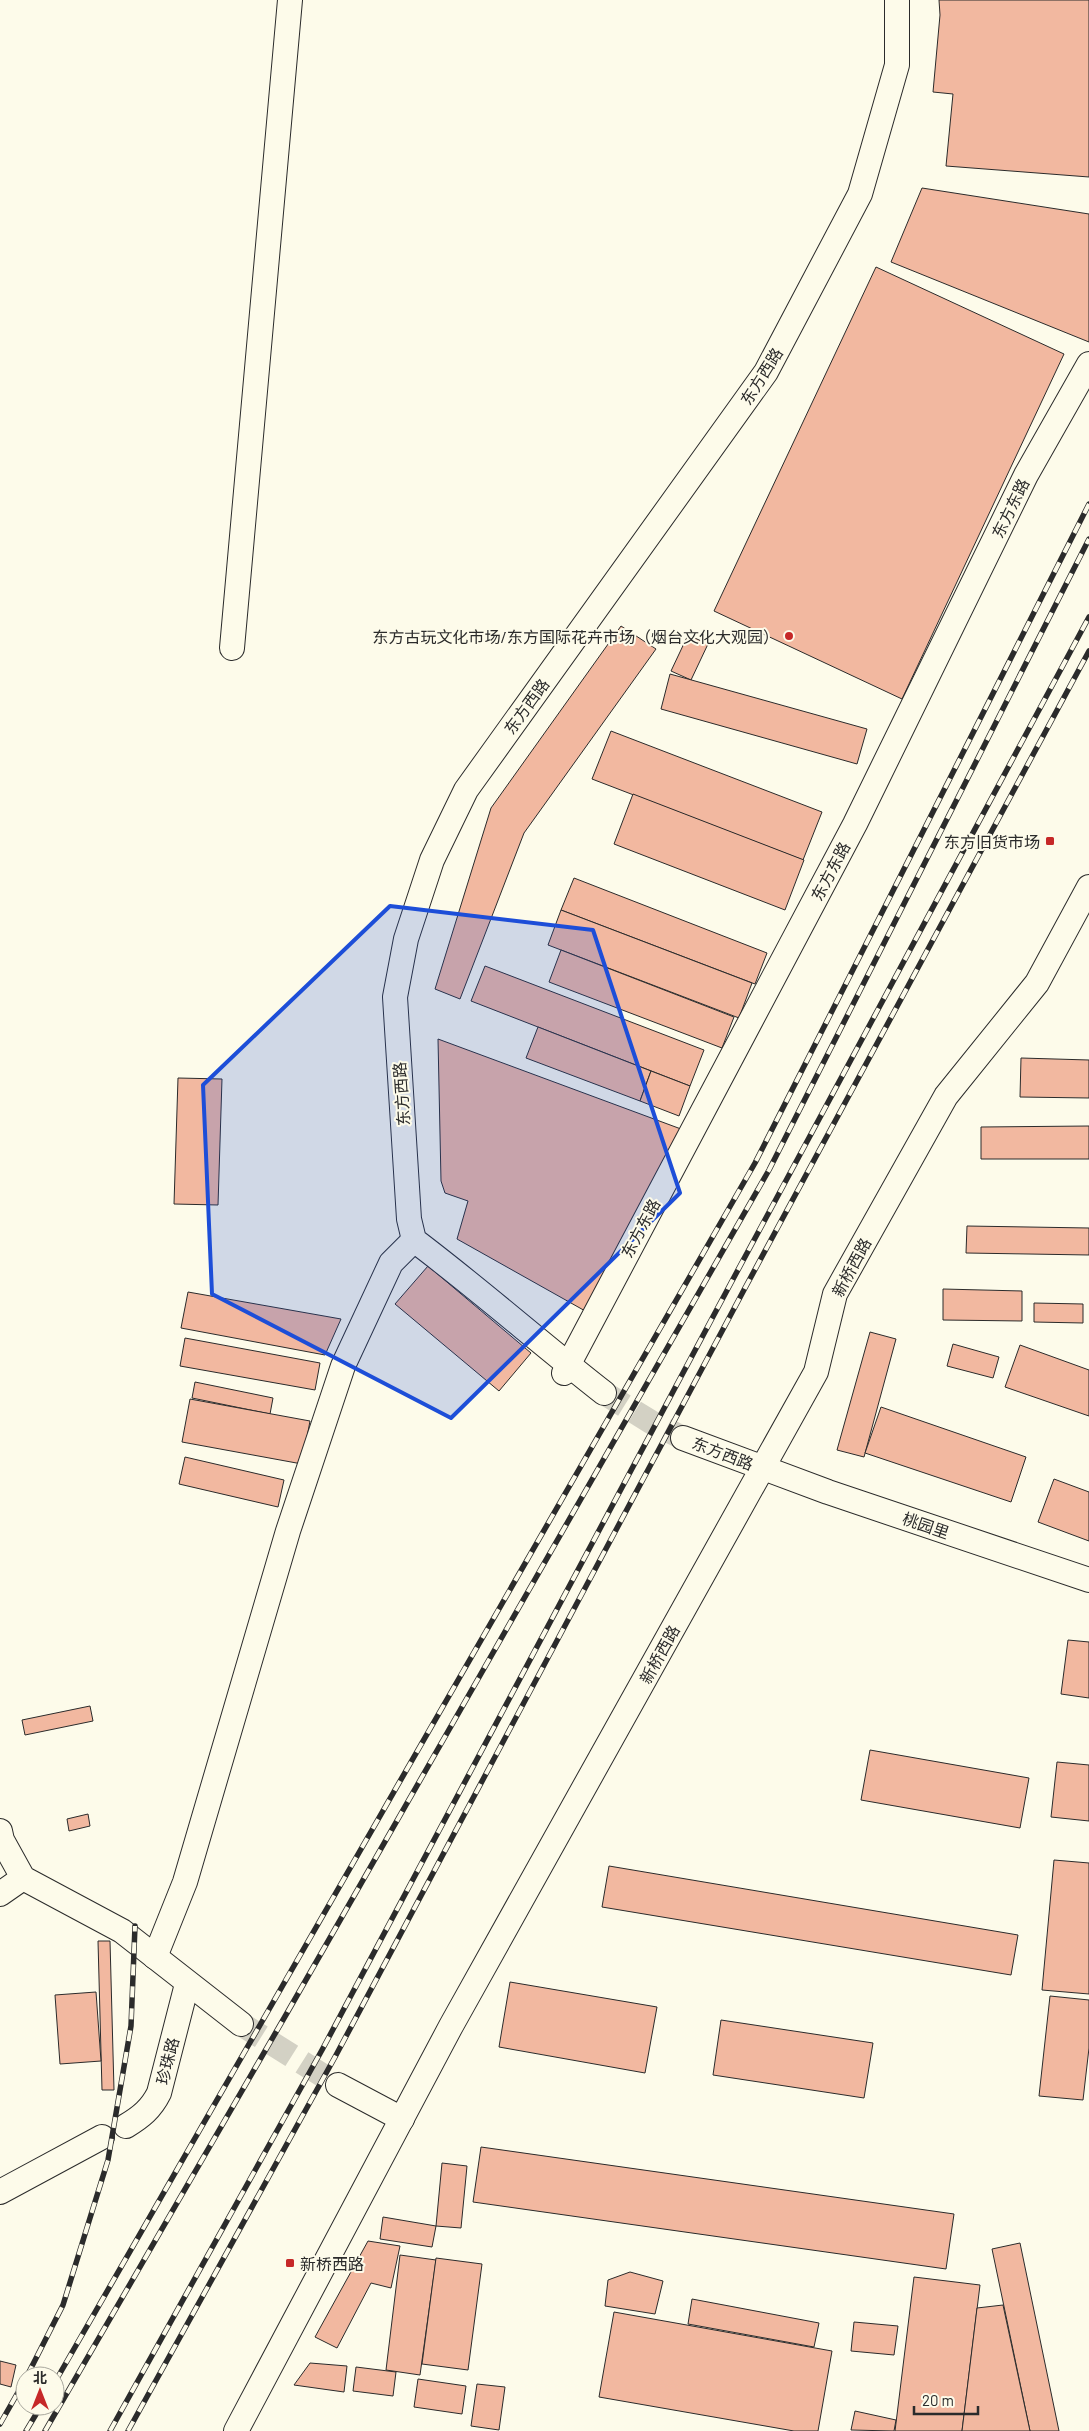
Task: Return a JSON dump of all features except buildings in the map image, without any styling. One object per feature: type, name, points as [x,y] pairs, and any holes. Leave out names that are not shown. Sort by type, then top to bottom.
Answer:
[{"type":"street","points":[[232,648],[290,0]]},
{"type":"street","name":"东方西路","points":[[414,1240],[409,1219],[395,997],[406,939],[432,860],[466,790],[766,372],[860,194],[897,64],[897,0]]},
{"type":"street","name":"东方东路","points":[[566,1369],[855,824],[1026,475],[1089,364]]},
{"type":"street","name":"新桥西路","points":[[236,2431],[451,2026],[816,1372],[835,1294],[946,1096],[1037,983],[1089,887]]},
{"type":"street","points":[[155,1957],[185,1882],[288,1531],[343,1366],[391,1263],[414,1240],[472,1283],[566,1369],[604,1393]]},
{"type":"street","name":"东方西路","points":[[683,1438],[762,1468]]},
{"type":"street","name":"桃园里","points":[[762,1468],[1089,1580]]},
{"type":"street","points":[[0,1831],[2,1840],[23,1878],[104,1919],[241,2024]]},
{"type":"street","points":[[0,1894],[23,1878]]},
{"type":"street","name":"珍珠路","points":[[126,2126],[143,2116],[154,2104],[159,2093],[187,1984]]},
{"type":"street","points":[[338,2085],[402,2118]]},
{"type":"street","points":[[0,2192],[102,2137]]},
{"type":"highlighted area","points":[[390,906],[593,930],[680,1193],[451,1418],[212,1294],[203,1085]]},
{"type":"tunnel","points":[[604,1393],[651,1422],[683,1438]]},
{"type":"tunnel","points":[[241,2024],[338,2085]]},
{"type":"railway","points":[[64,2366],[755,1163],[1089,504]]},
{"type":"railway","points":[[45,2431],[287,2013],[769,1170],[1089,539]]},
{"type":"railway","points":[[110,2431],[322,2050],[1089,617]]},
{"type":"railway","points":[[128,2431],[335,2057],[745,1288],[1089,651]]},
{"type":"railway","points":[[32,2366],[63,2305],[108,2160],[131,2026],[135,1926]]},
{"type":"railway","points":[[0,2424],[15,2398]]},
{"type":"railway","points":[[26,2431],[35,2416]]},
{"type":"place","name":"东方古玩文化市场/东方国际花卉市场（烟台文化大观园）","points":[[789,636]]},
{"type":"place","name":"东方旧货市场","points":[[1050,841]]},
{"type":"place","name":"新桥西路","points":[[290,2263]]}]
